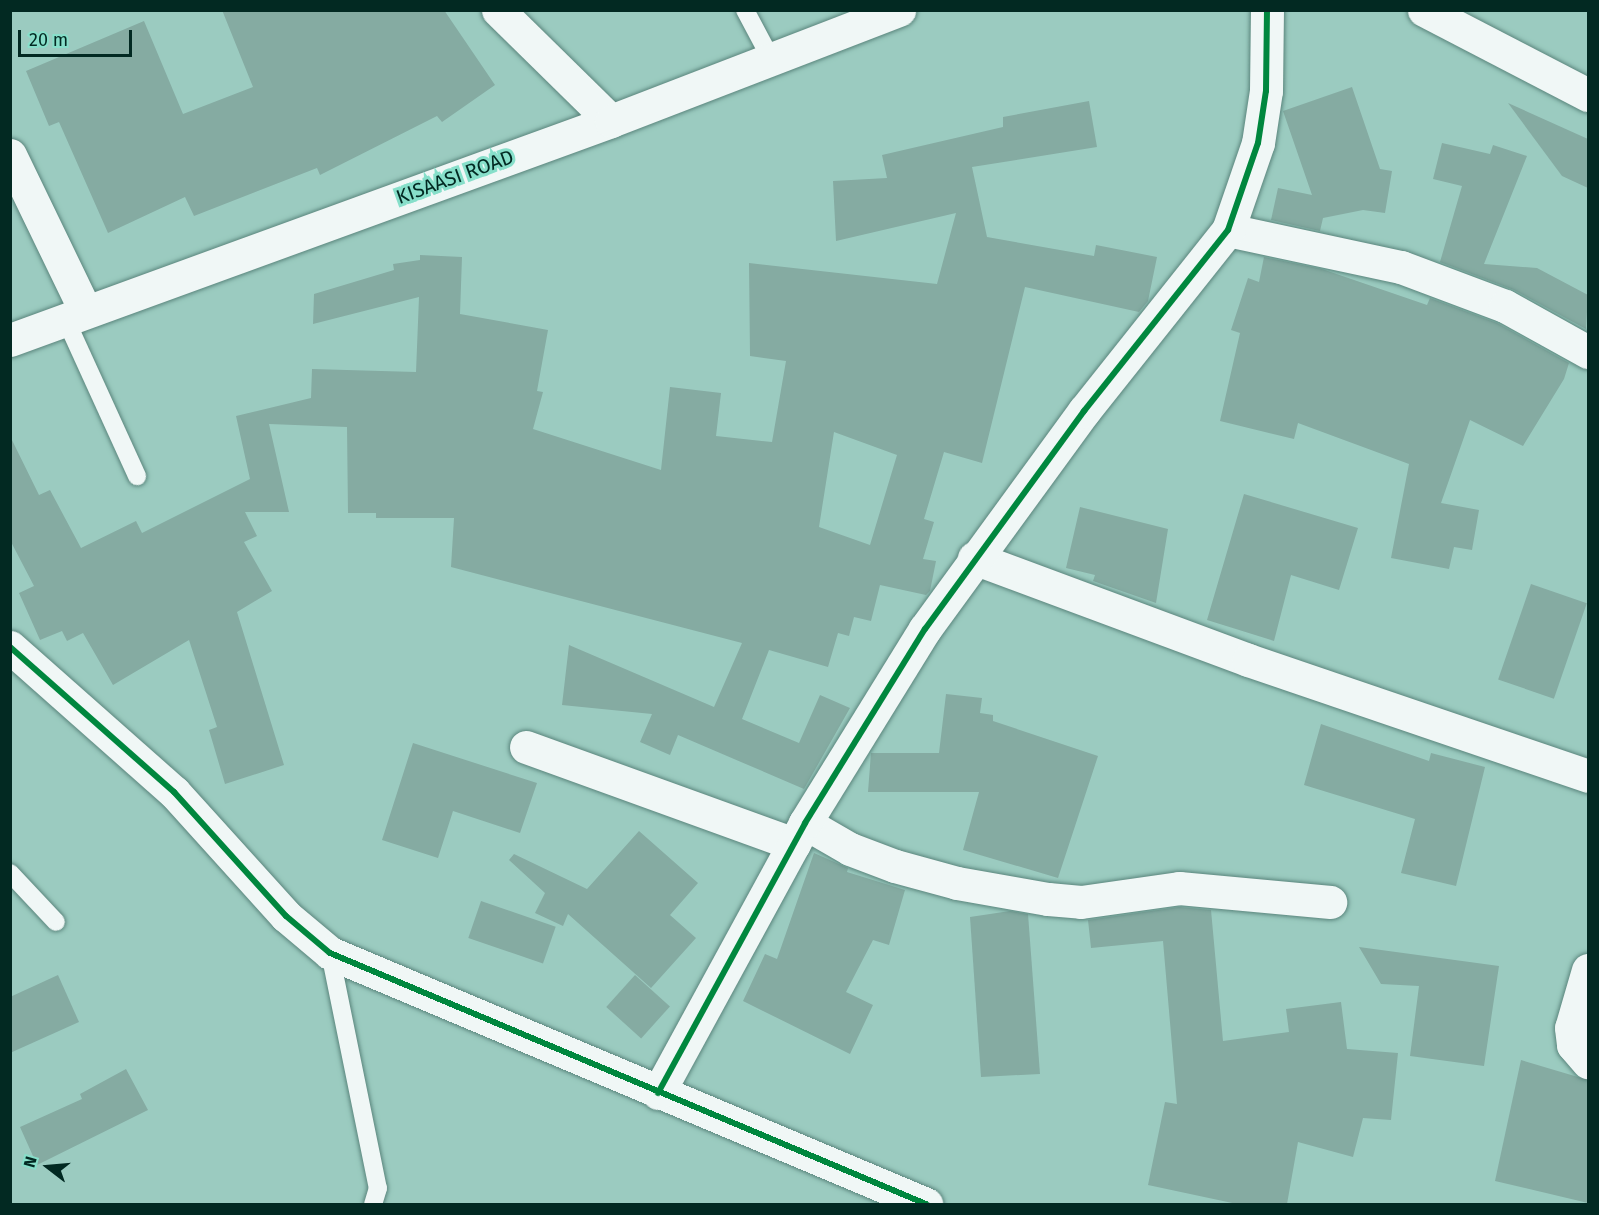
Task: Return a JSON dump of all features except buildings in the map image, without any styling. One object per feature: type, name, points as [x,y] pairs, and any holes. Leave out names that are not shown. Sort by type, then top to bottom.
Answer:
[{"type":"street","points":[[498,10],[611,121]]},
{"type":"street","name":"KISAASI ROAD","points":[[10,340],[75,314],[611,121],[899,10]]},
{"type":"street","points":[[658,1093],[799,833],[878,702],[974,558],[1228,230],[1258,143],[1266,91],[1268,10]]},
{"type":"street","points":[[1424,10],[1588,95]]},
{"type":"street","points":[[10,155],[75,314]]},
{"type":"street","points":[[1228,230],[1401,267],[1505,306],[1588,351]]},
{"type":"street","points":[[974,558],[1238,656],[1588,776]]},
{"type":"street","points":[[10,647],[174,792],[286,916],[330,953],[926,1204]]},
{"type":"street","points":[[526,747],[850,849],[895,866],[957,883],[1048,899],[1081,902],[1179,888],[1330,902]]},
{"type":"street","points":[[1588,970],[1571,1028],[1573,1045],[1588,1062]]},
{"type":"lane","points":[[745,10],[771,59]]},
{"type":"lane","points":[[75,314],[137,476]]},
{"type":"lane","points":[[10,873],[56,922]]},
{"type":"lane","points":[[330,953],[378,1188],[373,1204]]},
{"type":"cycle path","points":[[658,1093],[805,823],[925,629],[1084,411],[1228,230],[1258,143],[1266,91],[1267,10]]},
{"type":"cycle path","points":[[10,647],[174,792],[286,916],[330,953],[926,1204]]}]
